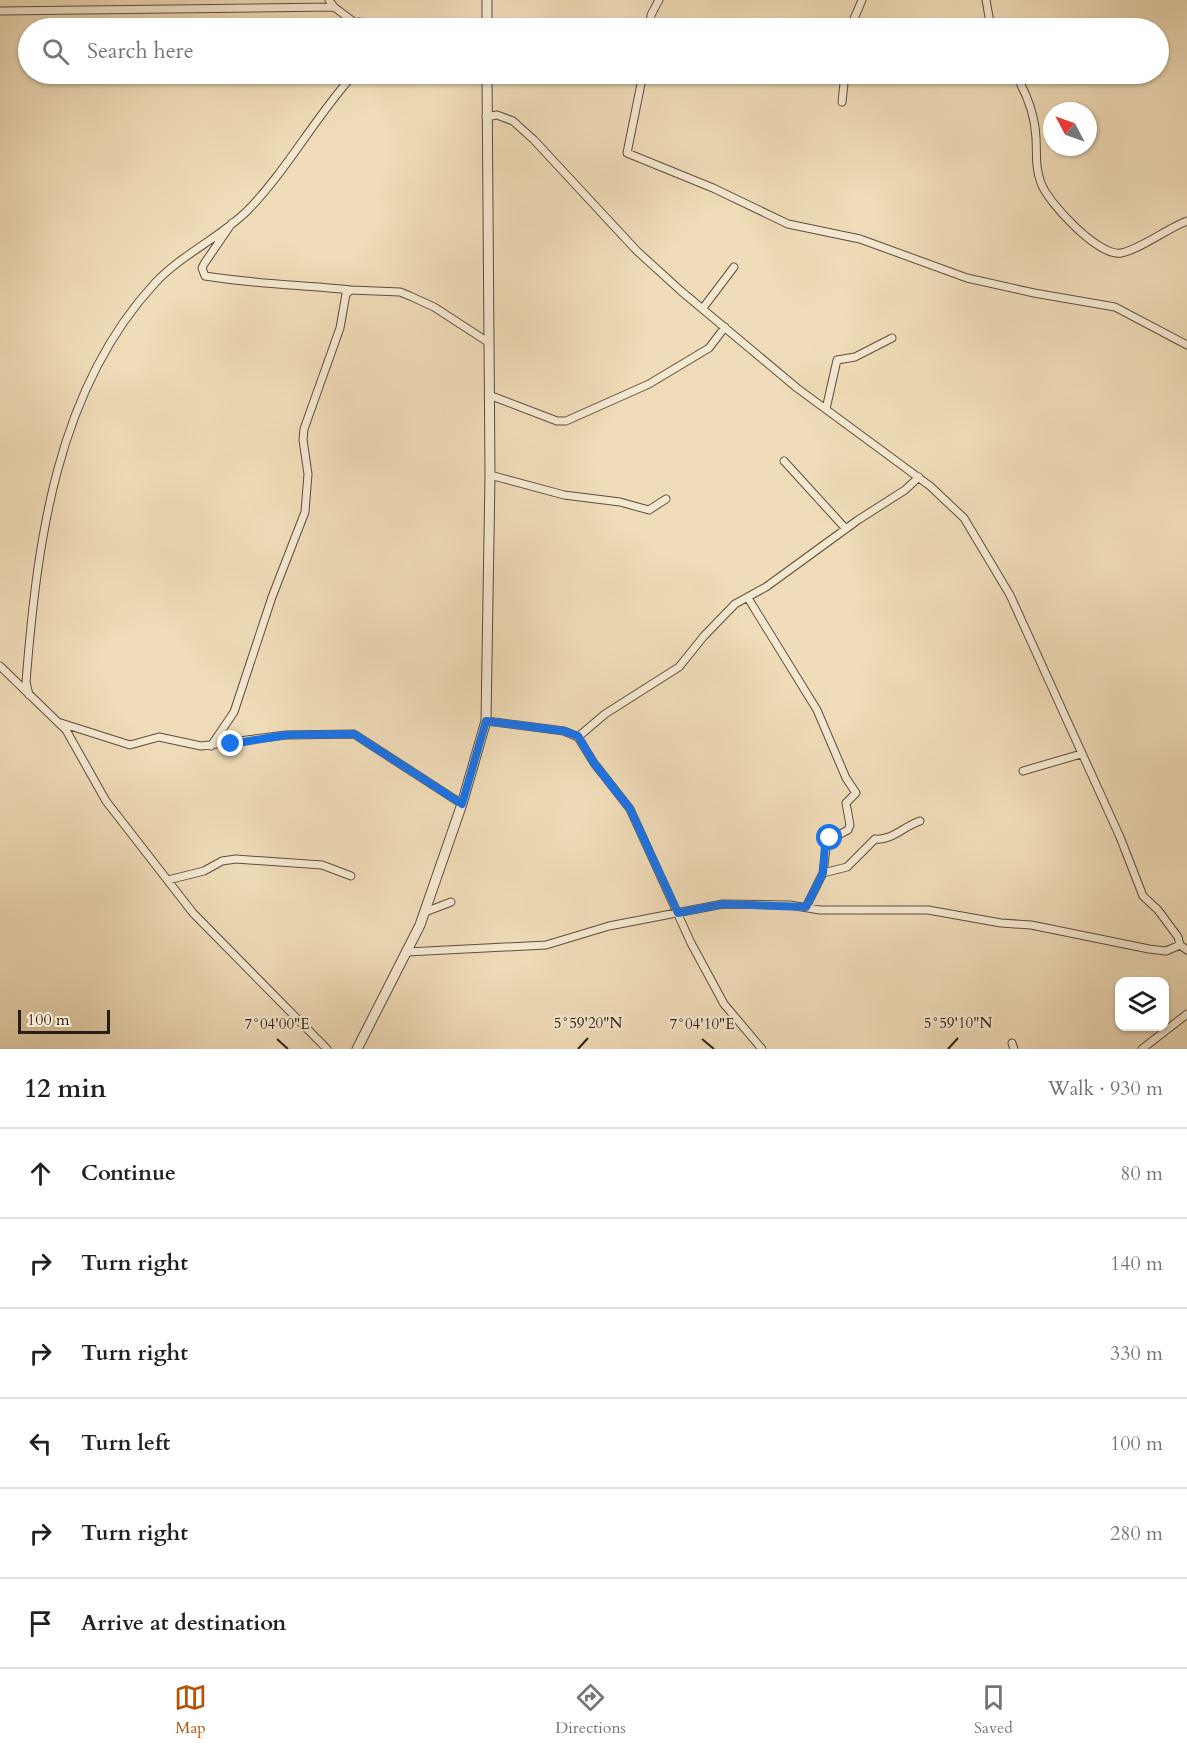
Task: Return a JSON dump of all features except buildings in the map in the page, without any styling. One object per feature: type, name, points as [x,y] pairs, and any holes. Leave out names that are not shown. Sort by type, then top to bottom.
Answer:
[{"type":"street","points":[[329,0],[349,18]]},
{"type":"street","points":[[487,0],[487,18]]},
{"type":"street","points":[[651,18],[659,0]]},
{"type":"street","points":[[854,18],[862,0]]},
{"type":"street","points":[[986,0],[989,18]]},
{"type":"street","points":[[0,11],[334,7]]},
{"type":"street","points":[[346,16],[350,18]]},
{"type":"street","points":[[29,695],[26,682],[32,609],[42,535],[69,432],[95,371],[132,309],[171,267],[248,209],[346,84]]},
{"type":"street","points":[[357,1049],[425,912],[462,804],[486,721],[490,475],[487,84]]},
{"type":"street","points":[[641,84],[627,153],[788,224],[860,239],[967,278],[1034,293],[1115,307],[1187,345]]},
{"type":"street","points":[[842,102],[844,84]]},
{"type":"street","points":[[1019,84],[1034,117],[1035,166],[1042,186],[1079,230],[1109,252],[1119,254],[1132,250],[1187,220]]},
{"type":"street","points":[[486,117],[504,117],[534,140],[637,251],[797,388],[919,477],[964,518],[999,574],[1131,860],[1143,896],[1158,910],[1178,937],[1180,945],[1187,950]]},
{"type":"street","points":[[234,221],[204,264],[202,268],[205,276],[255,284],[297,284],[351,290],[400,292],[434,308],[488,342]]},
{"type":"street","points":[[703,308],[735,267]]},
{"type":"street","points":[[211,746],[234,712],[272,597],[300,531],[305,512],[308,474],[303,440],[304,429],[340,328],[344,298],[351,290]]},
{"type":"street","points":[[489,395],[557,421],[566,421],[649,384],[709,348],[725,327]]},
{"type":"street","points":[[826,409],[837,360],[855,357],[892,338]]},
{"type":"street","points":[[784,462],[846,529]]},
{"type":"street","points":[[490,475],[564,495],[620,502],[649,510],[666,499]]},
{"type":"street","points":[[578,736],[606,714],[679,667],[716,622],[735,604],[748,598],[905,490],[919,477]]},
{"type":"street","points":[[748,598],[817,711],[846,778],[856,793],[846,803],[850,825],[848,830],[830,838],[825,845],[823,873],[806,907]]},
{"type":"street","points":[[0,666],[59,722],[75,743],[106,801],[194,913],[327,1049]]},
{"type":"street","points":[[486,721],[564,731],[578,736],[594,763],[630,809],[678,913],[724,1004],[762,1049]]},
{"type":"street","points":[[59,722],[130,745],[159,736],[201,746],[211,746],[286,735],[354,734],[462,804]]},
{"type":"street","points":[[1023,771],[1081,754]]},
{"type":"street","points":[[823,873],[847,867],[875,839],[886,840],[920,821]]},
{"type":"street","points":[[168,880],[204,871],[222,861],[236,859],[322,865],[351,876]]},
{"type":"street","points":[[425,912],[451,902]]},
{"type":"street","points":[[407,952],[494,946],[529,948],[609,926],[723,904],[806,907],[820,910],[928,910],[1001,923],[1031,925],[1149,949],[1166,951],[1180,945]]},
{"type":"street","points":[[1142,1049],[1187,1014]]},
{"type":"route","points":[[231,744],[286,735],[354,734],[462,804],[486,721],[564,731],[578,736],[594,763],[630,809],[644,834],[678,913],[723,904],[806,907],[823,873],[826,857],[825,845],[830,838]]}]
